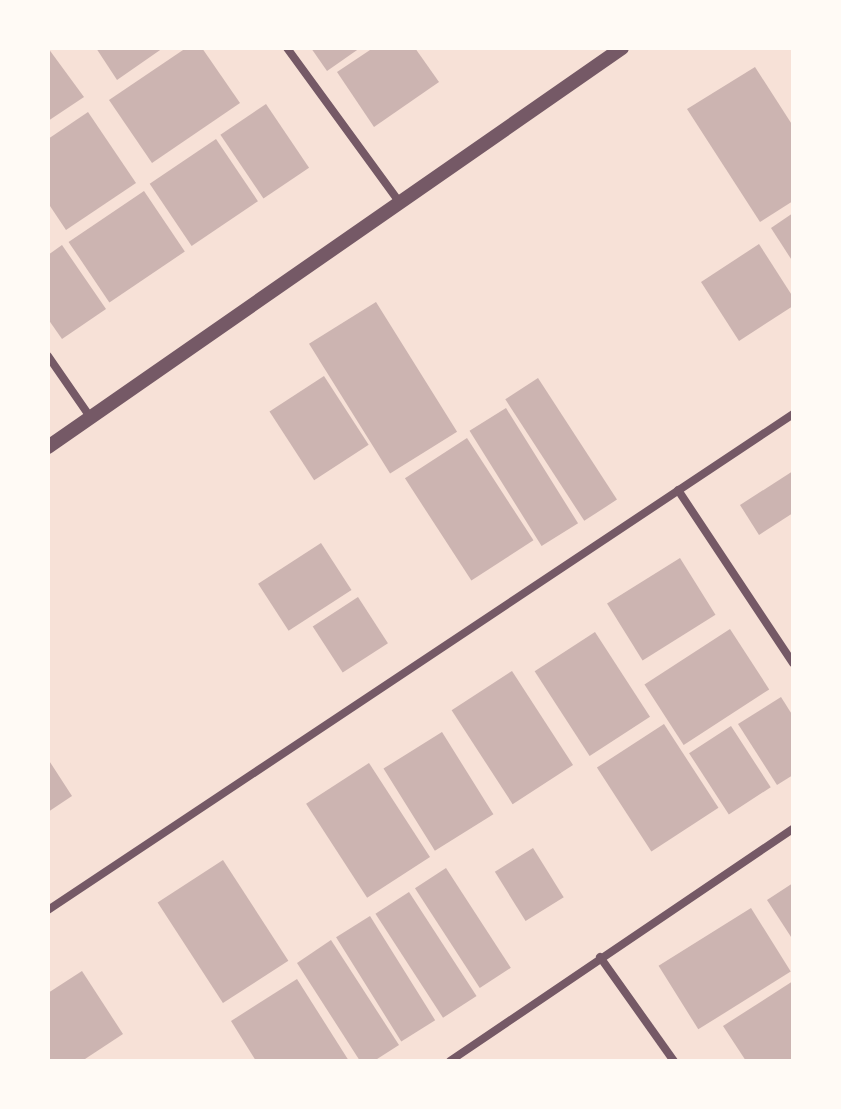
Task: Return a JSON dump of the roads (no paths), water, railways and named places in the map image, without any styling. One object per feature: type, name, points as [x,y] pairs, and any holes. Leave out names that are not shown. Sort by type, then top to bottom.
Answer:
[{"type":"street","points":[[287,48],[400,203]]},
{"type":"street","points":[[48,447],[622,48]]},
{"type":"street","points":[[48,356],[92,419]]},
{"type":"street","points":[[48,910],[793,414]]},
{"type":"street","points":[[678,490],[793,663]]},
{"type":"street","points":[[450,1061],[793,829]]},
{"type":"street","points":[[600,957],[674,1061]]}]
